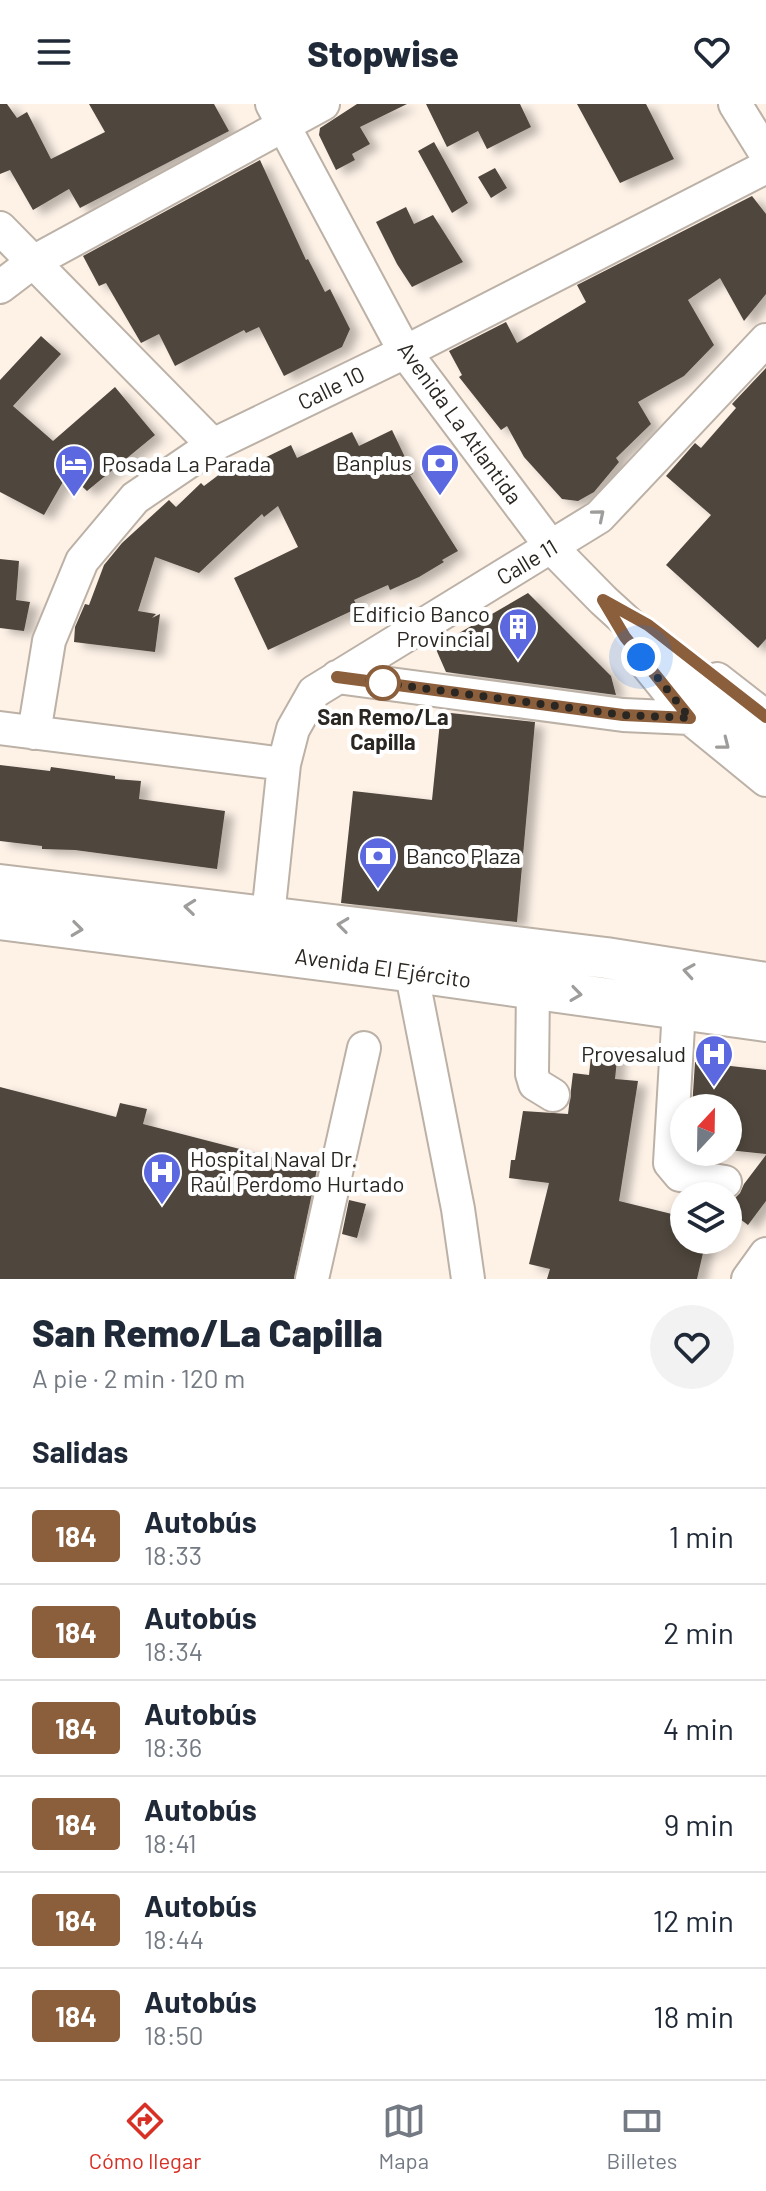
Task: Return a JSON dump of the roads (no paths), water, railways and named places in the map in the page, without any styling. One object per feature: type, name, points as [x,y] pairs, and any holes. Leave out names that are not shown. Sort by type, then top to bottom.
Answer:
[{"type":"main road","name":"Avenida El Ejército","points":[[0,885],[268,916],[533,988],[766,1021]]},
{"type":"main road","name":"Avenida El Ejército","points":[[0,919],[417,954],[606,958],[766,983]]},
{"type":"street","points":[[0,287],[33,262],[277,114],[323,104]]},
{"type":"street","points":[[735,104],[766,154]]},
{"type":"street","name":"Avenida La Atlantida","points":[[277,114],[405,352],[552,548],[603,600]]},
{"type":"street","name":"Calle 10","points":[[34,733],[49,641],[82,561],[135,498],[213,445],[405,352],[766,167]]},
{"type":"street","points":[[0,228],[213,445]]},
{"type":"street","name":"Calle 11","points":[[268,916],[284,764],[293,729],[314,692],[599,517],[766,340]]},
{"type":"street","points":[[603,600],[625,637],[690,718],[766,780]]},
{"type":"street","points":[[603,600],[648,625],[763,726]]},
{"type":"street","points":[[337,677],[623,715],[690,718]]},
{"type":"street","points":[[0,728],[284,764]]},
{"type":"street","points":[[417,954],[414,985],[458,1209],[468,1279]]},
{"type":"street","points":[[533,988],[532,1074],[535,1084],[553,1095]]},
{"type":"street","points":[[679,1009],[670,1163],[680,1175],[725,1182]]},
{"type":"street","points":[[312,1279],[364,1048]]},
{"type":"street","points":[[748,1279],[766,1254]]},
{"type":"place","name":"Banplus","points":[[440,497]]},
{"type":"place","name":"Posada La Parada","points":[[74,498]]},
{"type":"place","name":"Edificio Banco Provincial","points":[[518,661]]},
{"type":"place","name":"San Remo/La Capilla","points":[[383,683]]},
{"type":"place","name":"Banco Plaza","points":[[378,890]]},
{"type":"place","name":"Provesalud","points":[[714,1088]]},
{"type":"place","name":"Hospital Naval Dr. Raúl Perdomo Hurtado","points":[[162,1206]]}]
